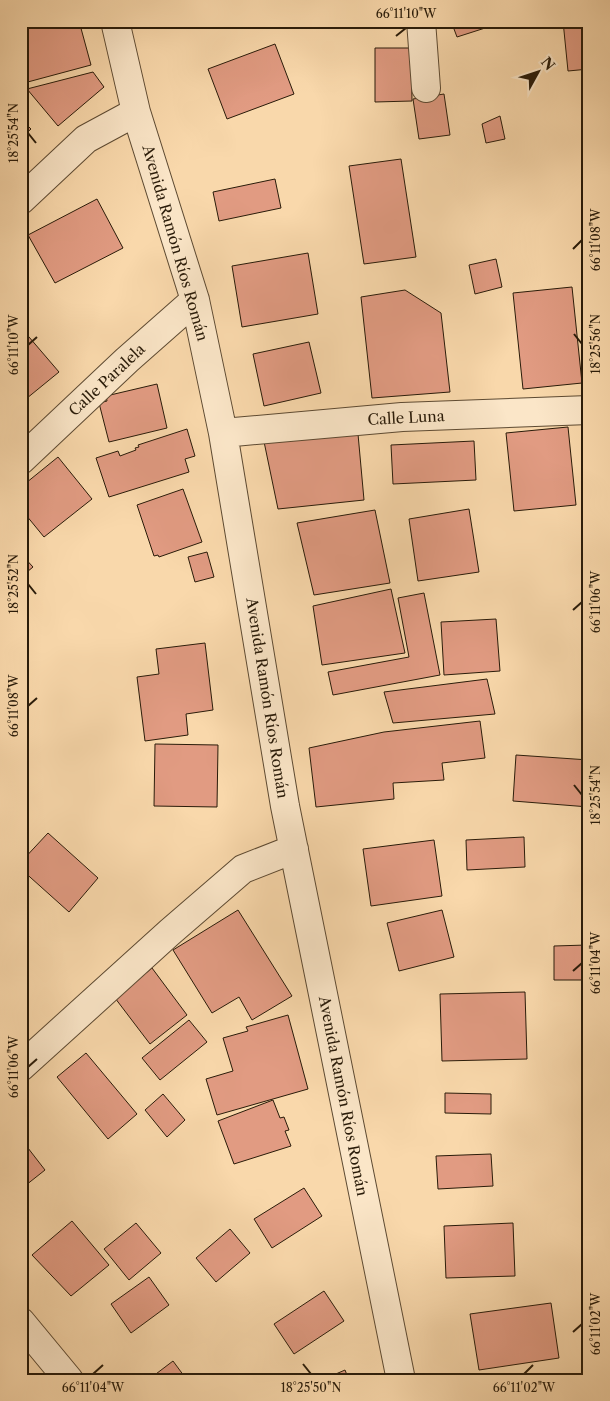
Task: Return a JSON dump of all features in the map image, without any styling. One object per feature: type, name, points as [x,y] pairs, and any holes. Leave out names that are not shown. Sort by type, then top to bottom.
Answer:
[{"type":"street","name":"Avenida Ramón Ríos Román","points":[[115,21],[136,112],[194,300],[223,433],[294,849],[401,1380]]},
{"type":"street","points":[[421,21],[426,88]]},
{"type":"street","points":[[21,200],[86,139],[136,112]]},
{"type":"street","name":"Calle Paralela","points":[[21,460],[194,300]]},
{"type":"street","name":"Calle Luna","points":[[223,433],[402,417],[589,410]]},
{"type":"street","points":[[21,1067],[170,932],[243,869],[294,849]]},
{"type":"street","points":[[21,1322],[69,1380]]},
{"type":"building","points":[[35,21],[79,21],[91,65],[24,83],[21,72],[21,25]]},
{"type":"building","points":[[350,21],[375,21],[351,26]]},
{"type":"building","points":[[451,21],[507,21],[457,37]]},
{"type":"building","points":[[563,21],[589,21],[589,69],[568,71]]},
{"type":"building","points":[[275,44],[294,94],[227,119],[208,69]]},
{"type":"building","points":[[375,48],[411,48],[412,101],[375,102]]},
{"type":"building","points":[[93,72],[104,87],[58,126],[27,89]]},
{"type":"building","points":[[444,94],[450,135],[419,139],[413,99]]},
{"type":"building","points":[[500,116],[505,139],[486,143],[482,124]]},
{"type":"building","points":[[21,119],[31,129],[21,138]]},
{"type":"building","points":[[401,159],[416,257],[364,264],[349,166]]},
{"type":"building","points":[[275,179],[281,208],[219,221],[213,192]]},
{"type":"building","points":[[97,199],[123,248],[55,283],[28,235]]},
{"type":"building","points":[[308,253],[318,314],[242,327],[232,266]]},
{"type":"building","points":[[496,259],[502,287],[475,294],[469,265]]},
{"type":"building","points":[[572,287],[582,383],[523,389],[513,293]]},
{"type":"building","points":[[405,290],[441,313],[450,392],[372,398],[361,297]]},
{"type":"building","points":[[23,330],[59,372],[21,403],[21,331]]},
{"type":"building","points":[[309,342],[321,393],[264,406],[253,354]]},
{"type":"building","points":[[157,384],[167,428],[109,442],[99,403],[107,401],[106,396]]},
{"type":"building","points":[[357,423],[364,500],[278,509],[262,432]]},
{"type":"building","points":[[568,427],[576,505],[514,511],[506,433]]},
{"type":"building","points":[[187,429],[195,456],[185,459],[189,472],[109,497],[96,458],[118,451],[120,456],[136,450],[135,448],[139,447],[138,445]]},
{"type":"building","points":[[474,441],[476,480],[393,484],[391,445]]},
{"type":"building","points":[[58,457],[92,499],[44,537],[21,509],[21,487]]},
{"type":"building","points":[[183,489],[202,542],[159,557],[158,555],[154,556],[137,505]]},
{"type":"building","points":[[469,509],[479,572],[418,581],[409,519]]},
{"type":"building","points":[[375,510],[390,583],[314,595],[297,523]]},
{"type":"building","points":[[207,552],[214,577],[195,582],[188,557]]},
{"type":"building","points":[[21,554],[33,567],[21,577]]},
{"type":"building","points":[[391,589],[405,653],[322,665],[313,606]]},
{"type":"building","points":[[424,593],[440,675],[333,695],[328,672],[409,657],[398,598]]},
{"type":"building","points":[[496,619],[500,671],[444,675],[441,622]]},
{"type":"building","points":[[205,643],[213,710],[186,714],[188,735],[145,741],[137,677],[159,674],[156,649]]},
{"type":"building","points":[[487,679],[495,714],[393,723],[384,692]]},
{"type":"building","points":[[480,721],[485,758],[442,763],[444,780],[393,783],[394,799],[316,807],[309,748],[384,732]]},
{"type":"building","points":[[155,744],[218,745],[217,807],[154,806]]},
{"type":"building","points":[[516,755],[589,760],[589,807],[513,801]]},
{"type":"building","points":[[48,833],[98,878],[69,912],[21,869],[21,862]]},
{"type":"building","points":[[524,837],[525,867],[467,870],[466,840]]},
{"type":"building","points":[[434,840],[442,896],[371,906],[363,849]]},
{"type":"building","points":[[238,910],[292,996],[252,1020],[239,997],[212,1013],[173,950]]},
{"type":"building","points":[[442,910],[454,957],[399,971],[387,923]]},
{"type":"building","points":[[587,945],[588,980],[554,980],[554,946]]},
{"type":"building","points":[[152,968],[187,1015],[150,1044],[115,998]]},
{"type":"building","points":[[525,992],[527,1059],[442,1061],[440,994]]},
{"type":"building","points":[[288,1015],[308,1089],[217,1115],[206,1079],[233,1071],[223,1038],[248,1031],[246,1027]]},
{"type":"building","points":[[189,1020],[207,1042],[160,1080],[142,1058]]},
{"type":"building","points":[[86,1053],[137,1114],[108,1139],[57,1077]]},
{"type":"building","points":[[445,1093],[491,1094],[491,1114],[445,1113]]},
{"type":"building","points":[[163,1094],[185,1120],[167,1137],[145,1110]]},
{"type":"building","points":[[273,1100],[280,1118],[284,1117],[289,1130],[285,1131],[291,1146],[234,1164],[218,1121]]},
{"type":"building","points":[[21,1139],[45,1170],[21,1189]]},
{"type":"building","points":[[491,1154],[493,1186],[438,1189],[436,1156]]},
{"type":"building","points":[[304,1188],[322,1216],[272,1248],[254,1219]]},
{"type":"building","points":[[72,1221],[109,1265],[71,1296],[32,1255]]},
{"type":"building","points":[[136,1223],[161,1253],[129,1280],[104,1249]]},
{"type":"building","points":[[513,1223],[515,1276],[446,1278],[444,1226]]},
{"type":"building","points":[[230,1229],[250,1253],[216,1282],[196,1258]]},
{"type":"building","points":[[149,1277],[169,1305],[131,1333],[111,1304]]},
{"type":"building","points":[[324,1291],[344,1321],[294,1354],[274,1324]]},
{"type":"building","points":[[551,1303],[559,1358],[479,1370],[470,1314]]},
{"type":"building","points":[[173,1361],[187,1380],[148,1380]]},
{"type":"building","points":[[345,1370],[349,1380],[322,1380]]}]
